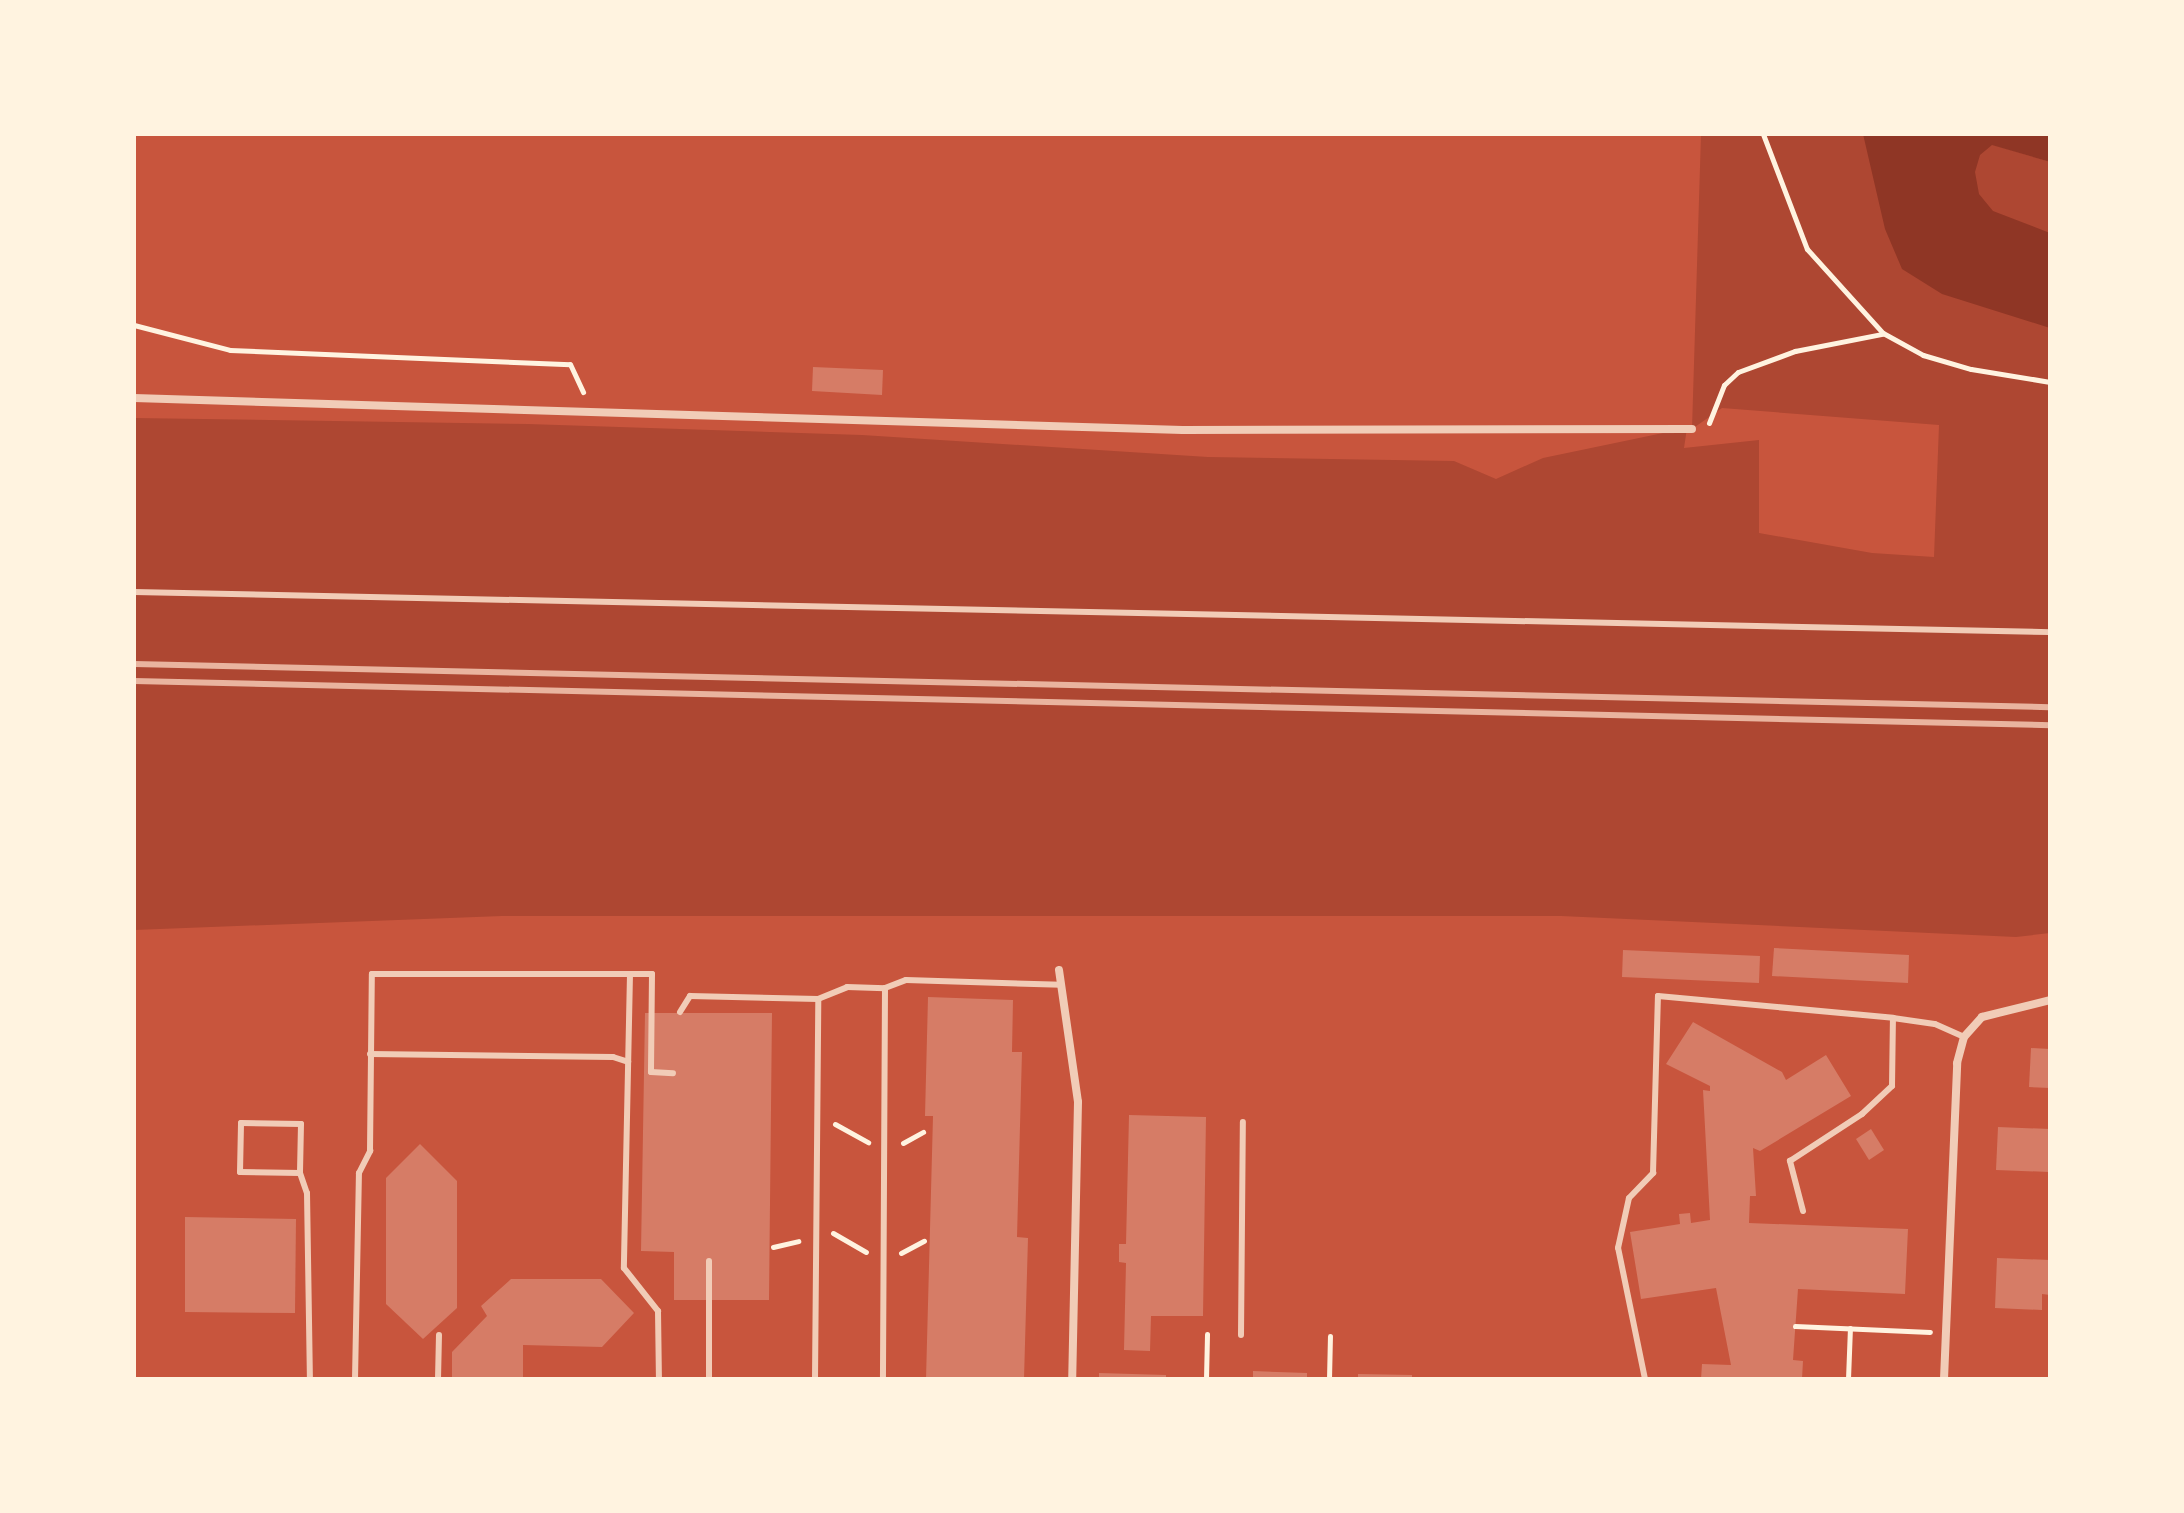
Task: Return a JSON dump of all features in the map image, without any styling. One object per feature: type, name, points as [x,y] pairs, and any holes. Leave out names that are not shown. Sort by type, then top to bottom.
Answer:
[{"type":"street","points":[[134,398],[1183,430],[1692,429]]},
{"type":"street","points":[[1059,970],[1078,1102],[1072,1379]]},
{"type":"street","points":[[1944,1379],[1957,1063],[1964,1037],[1982,1017],[2050,1000]]},
{"type":"lane","points":[[134,592],[2050,632]]},
{"type":"lane","points":[[355,1379],[359,1173],[370,1151],[372,974],[652,974],[651,1072],[673,1073]]},
{"type":"lane","points":[[630,974],[624,1268],[658,1311],[659,1379]]},
{"type":"lane","points":[[680,1012],[690,996],[818,999],[847,987],[885,988],[906,980],[1061,985]]},
{"type":"lane","points":[[883,1379],[885,988]]},
{"type":"lane","points":[[1645,1379],[1618,1248],[1629,1198],[1653,1173],[1658,996],[1893,1018],[1935,1024],[1964,1037]]},
{"type":"lane","points":[[815,1379],[818,999]]},
{"type":"lane","points":[[1803,1211],[1790,1161],[1862,1114],[1892,1086],[1893,1018]]},
{"type":"lane","points":[[370,1054],[613,1057],[628,1062]]},
{"type":"lane","points":[[1241,1335],[1243,1122]]},
{"type":"lane","points":[[300,1173],[240,1172],[241,1123],[301,1124],[300,1173],[307,1193],[310,1379]]},
{"type":"lane","points":[[709,1261],[709,1379]]},
{"type":"lane","points":[[438,1379],[439,1335]]},
{"type":"path","points":[[1763,134],[1807,249],[1883,333],[1923,355],[1959,366],[2050,382]]},
{"type":"path","points":[[134,325],[230,350],[570,364],[583,387],[582,413]]},
{"type":"path","points":[[1692,429],[1708,426],[1724,385],[1738,372],[1795,351],[1883,333]]},
{"type":"path","points":[[773,1247],[786,1247],[826,1229],[885,1257],[924,1241]]},
{"type":"path","points":[[1795,1326],[1946,1333]]},
{"type":"path","points":[[1848,1379],[1850,1328]]},
{"type":"path","points":[[1206,1379],[1207,1334]]},
{"type":"path","points":[[1329,1379],[1330,1336]]},
{"type":"shaded area","points":[[1701,134],[1958,134],[2050,162],[2050,933],[2016,937],[1561,916],[502,916],[134,930],[134,418],[528,424],[862,435],[1208,457],[1454,461],[1496,479],[1543,458],[1687,428],[1684,448],[1759,440],[1759,533],[1872,553],[1934,557],[1939,425],[1722,408],[1692,429]]},
{"type":"shaded area","points":[[1863,134],[2050,134],[2050,162],[1992,145],[1980,155],[1975,172],[1979,194],[1993,211],[2050,233],[2050,328],[1942,294],[1902,269],[1885,229]]},
{"type":"building","points":[[813,367],[883,370],[882,395],[812,391]]},
{"type":"building","points":[[1774,948],[1909,955],[1908,983],[1772,976]]},
{"type":"building","points":[[1623,950],[1760,956],[1759,983],[1622,977]]},
{"type":"building","points":[[928,997],[1013,1000],[1012,1052],[1022,1052],[1017,1237],[1028,1238],[1024,1379],[926,1379],[933,1116],[925,1116]]},
{"type":"building","points":[[645,1013],[772,1013],[769,1300],[674,1300],[674,1252],[641,1251]]},
{"type":"building","points":[[1693,1022],[1782,1072],[1786,1080],[1826,1055],[1851,1096],[1760,1151],[1753,1148],[1756,1196],[1750,1196],[1749,1223],[1908,1229],[1905,1294],[1798,1289],[1793,1360],[1803,1361],[1802,1379],[1701,1379],[1702,1364],[1731,1365],[1716,1288],[1641,1299],[1630,1232],[1680,1224],[1679,1214],[1690,1213],[1691,1223],[1710,1220],[1703,1090],[1710,1091],[1710,1086],[1666,1064]]},
{"type":"building","points":[[2031,1048],[2050,1049],[2050,1088],[2029,1087]]},
{"type":"building","points":[[1129,1115],[1206,1117],[1203,1316],[1151,1316],[1150,1351],[1124,1350],[1126,1263],[1119,1262],[1119,1244],[1126,1244]]},
{"type":"building","points":[[1998,1127],[2050,1129],[2049,1172],[1996,1170]]},
{"type":"building","points":[[1871,1129],[1884,1150],[1869,1160],[1856,1139]]},
{"type":"building","points":[[420,1144],[457,1181],[457,1308],[423,1339],[386,1304],[386,1178]]},
{"type":"building","points":[[185,1217],[296,1219],[295,1313],[185,1312]]},
{"type":"building","points":[[1997,1258],[2050,1260],[2050,1295],[2042,1294],[2042,1310],[1995,1308]]},
{"type":"building","points":[[511,1279],[601,1279],[634,1313],[602,1347],[523,1345],[523,1379],[452,1379],[452,1352],[487,1316],[481,1306]]},
{"type":"building","points":[[1253,1371],[1307,1373],[1307,1379],[1253,1379]]},
{"type":"building","points":[[1099,1373],[1166,1375],[1166,1379],[1099,1379]]},
{"type":"building","points":[[1358,1374],[1412,1375],[1412,1379],[1358,1379]]},
{"type":"railway","points":[[134,664],[2050,707]]},
{"type":"railway","points":[[134,681],[2050,725]]}]
